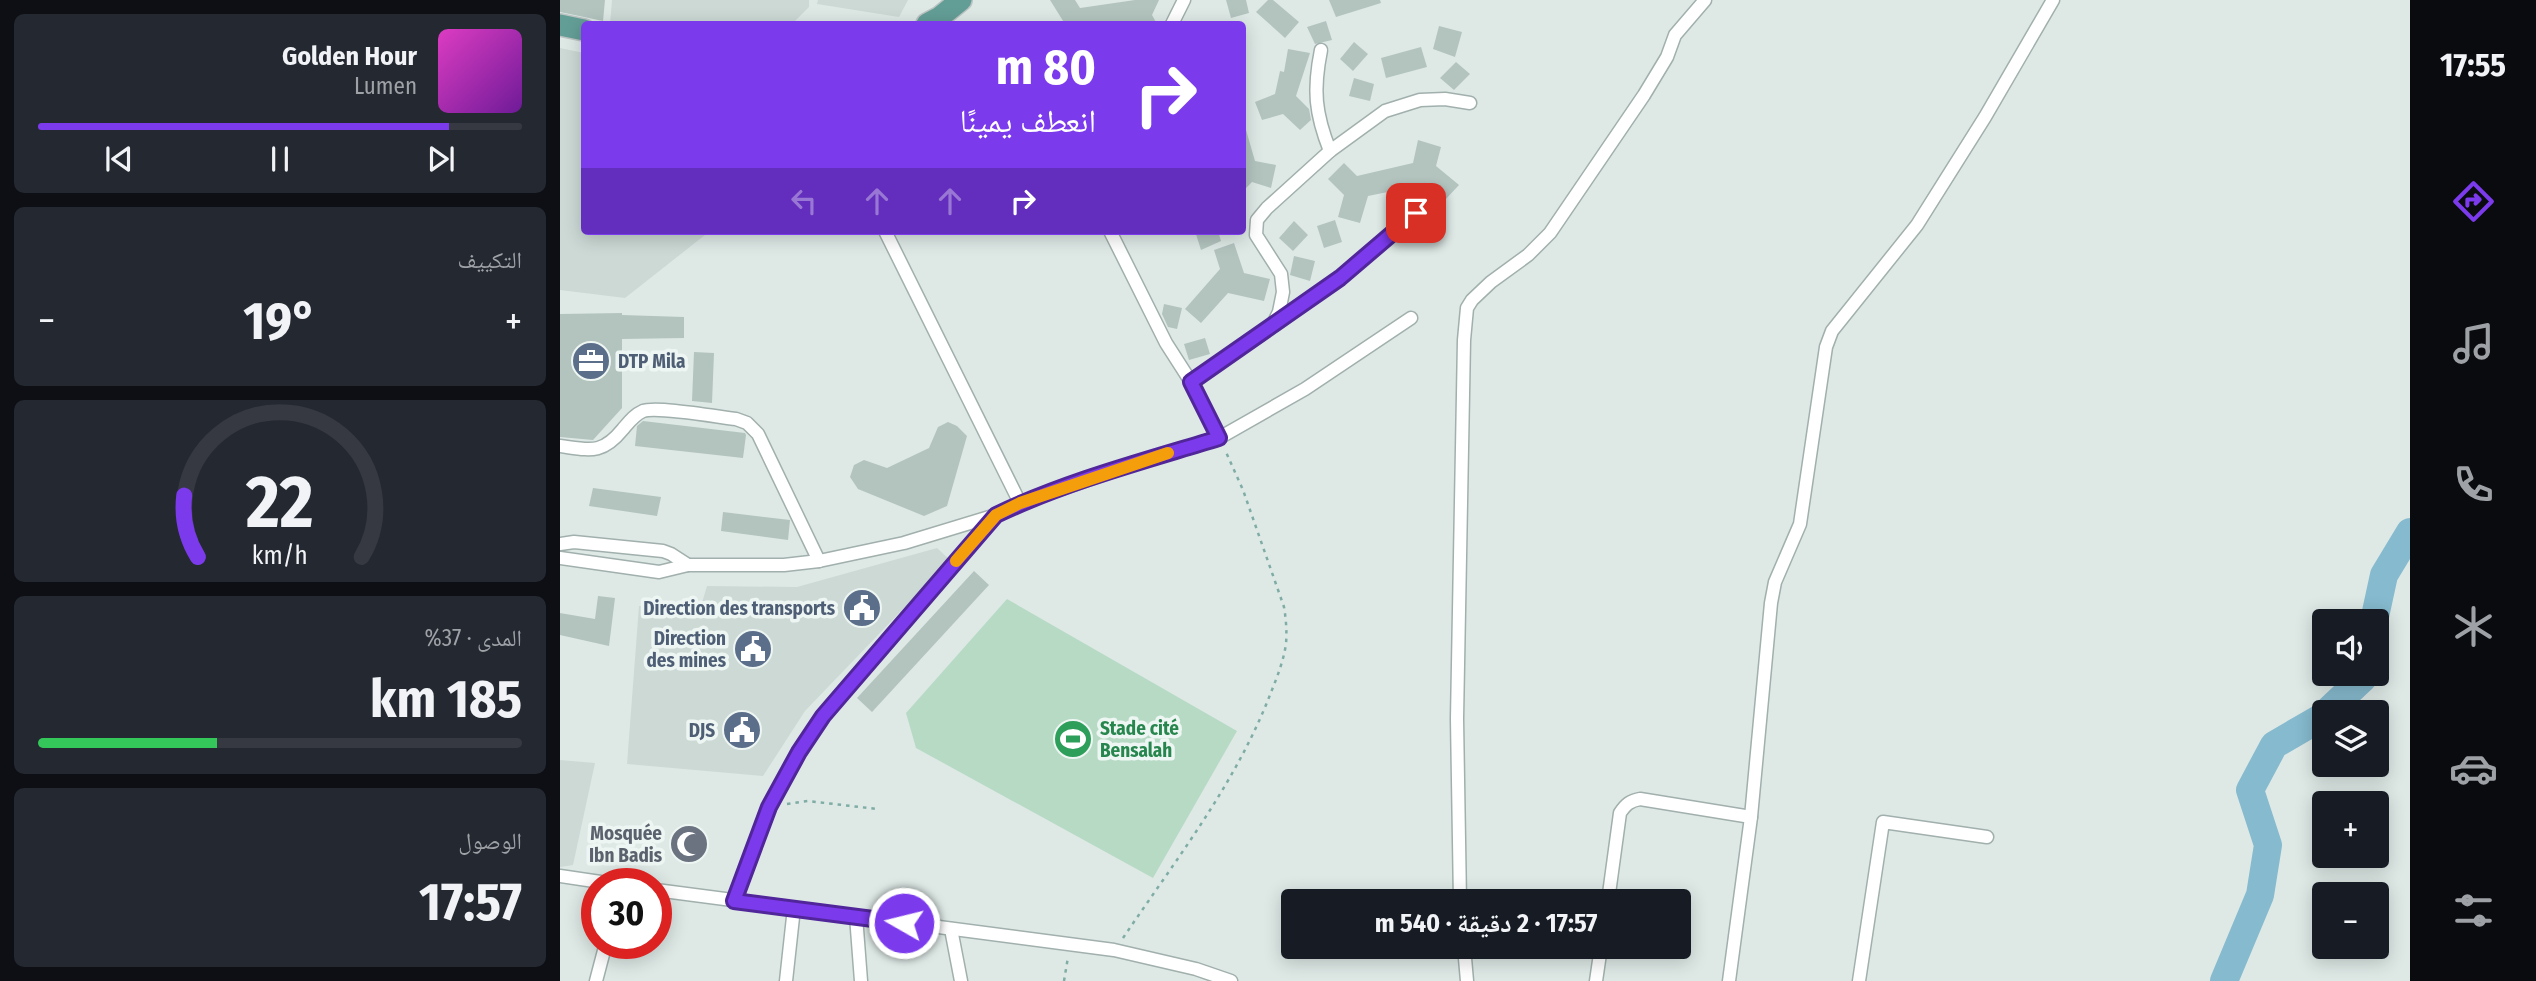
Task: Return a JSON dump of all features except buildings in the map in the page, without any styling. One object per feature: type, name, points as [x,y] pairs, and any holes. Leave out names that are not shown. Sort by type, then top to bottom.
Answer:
[{"type":"main road","points":[[938,21],[961,0]]},
{"type":"main road","points":[[560,25],[581,29]]},
{"type":"street","points":[[1174,21],[1184,0]]},
{"type":"street","points":[[1460,889],[1457,719],[1464,340],[1467,309],[1472,300],[1491,282],[1528,255],[1550,233],[1667,57],[1675,35],[1705,0]]},
{"type":"street","points":[[1729,981],[1751,817],[1771,603],[1775,582],[1800,524],[1829,339],[1832,331],[1917,225],[1985,117],[2053,0]]},
{"type":"street","points":[[1321,50],[1315,80],[1317,106],[1330,151]]},
{"type":"street","points":[[1271,328],[1279,312],[1283,292],[1281,274],[1256,235],[1258,220],[1267,208],[1330,151],[1385,111],[1420,100],[1445,99],[1470,103]]},
{"type":"street","points":[[1191,382],[1340,278],[1416,213]]},
{"type":"street","points":[[887,235],[1020,503]]},
{"type":"street","points":[[1112,235],[1166,343],[1191,382],[1219,438]]},
{"type":"street","points":[[560,558],[659,572],[688,565],[784,565],[819,561],[904,542],[996,515],[1020,503],[1219,438],[1304,389],[1411,318]]},
{"type":"street","points":[[560,446],[593,450],[602,448],[613,441],[632,418],[649,410],[742,420],[758,435],[819,561]]},
{"type":"street","points":[[734,901],[769,807],[799,752],[823,716],[996,515]]},
{"type":"street","points":[[560,544],[574,542],[663,551],[688,565]]},
{"type":"street","points":[[1610,889],[1620,813],[1626,804],[1640,799],[1751,817]]},
{"type":"street","points":[[1858,981],[1883,822],[1987,837]]},
{"type":"street","points":[[560,876],[581,879]]},
{"type":"street","points":[[672,892],[1114,950],[1186,967],[1224,980]]},
{"type":"street","points":[[786,981],[794,908]]},
{"type":"street","points":[[856,916],[861,981]]},
{"type":"street","points":[[951,929],[961,981]]},
{"type":"street","points":[[596,981],[602,959]]},
{"type":"street","points":[[1465,959],[1467,981]]},
{"type":"street","points":[[1596,981],[1599,959]]},
{"type":"street","points":[[1181,981],[1186,967]]},
{"type":"path","points":[[1114,950],[1232,777],[1258,725],[1286,646],[1284,607],[1243,490],[1219,438]]},
{"type":"path","points":[[769,807],[808,801],[877,809]]},
{"type":"path","points":[[1064,981],[1070,944]]},
{"type":"shaded area","points":[[612,0],[809,0],[809,7],[795,21],[610,21]]},
{"type":"shaded area","points":[[818,0],[908,0],[899,17],[817,4]]},
{"type":"shaded area","points":[[560,48],[581,52],[581,235],[705,235],[625,298],[560,290]]},
{"type":"shaded area","points":[[937,548],[950,560],[805,711],[763,776],[627,764],[639,606],[701,606],[707,586],[797,587]]},
{"type":"shaded area","points":[[560,760],[595,763],[573,865],[560,867]]},
{"type":"green space","name":"Stade cité Bensalah","points":[[1007,599],[1237,731],[1153,878],[916,748],[906,713]]},
{"type":"waterway","points":[[2377,609],[2384,575],[2410,532]]},
{"type":"waterway","points":[[2340,700],[2355,686]]},
{"type":"waterway","points":[[2224,981],[2260,895],[2268,845],[2250,790],[2274,745],[2312,723]]},
{"type":"slow traffic","points":[[956,561],[996,515],[1020,503],[1168,453]]},
{"type":"place","name":"DTP Mila","points":[[591,361]]},
{"type":"place","name":"Direction des transports","points":[[862,608]]},
{"type":"place","name":"Direction des mines","points":[[753,649]]},
{"type":"place","name":"DJS","points":[[742,730]]},
{"type":"place","name":"Stade cité Bensalah","points":[[1073,739]]},
{"type":"place","name":"Mosquée Ibn Badis","points":[[689,844]]},
{"type":"route","points":[[904,923],[734,901],[769,807],[799,752],[823,716],[996,515],[1020,503],[1219,438],[1191,382],[1340,278],[1416,213]]}]
